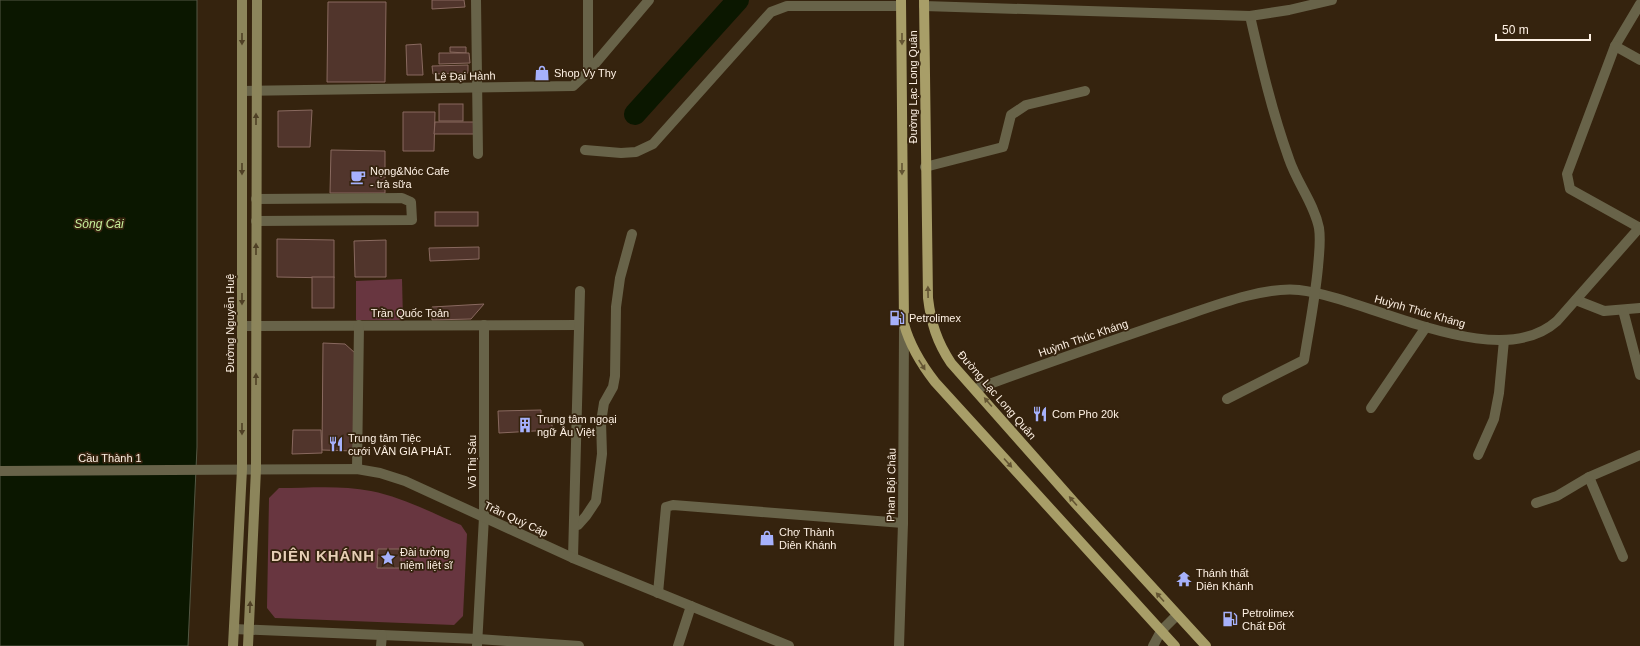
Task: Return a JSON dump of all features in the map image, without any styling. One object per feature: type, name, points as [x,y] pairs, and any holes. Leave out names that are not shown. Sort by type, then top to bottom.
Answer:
[{"type":"main road","name":"Đường Nguyễn Huệ","points":[[233,646],[242,469],[242,0]]},
{"type":"main road","points":[[248,646],[256,469],[257,0]]},
{"type":"main road","name":"Đường Lạc Long Quân","points":[[901,3],[904,324],[907,336],[917,358],[935,382],[1175,646]]},
{"type":"main road","name":"Đường Lạc Long Quân","points":[[924,3],[928,298],[930,317],[937,340],[952,363],[1176,616],[1206,646]]},
{"type":"street","points":[[476,0],[478,154]]},
{"type":"street","points":[[588,0],[588,72]]},
{"type":"street","name":"Lê Đại Hành","points":[[242,91],[573,86],[588,72],[649,0]]},
{"type":"street","points":[[924,3],[1250,16],[1289,10],[1332,0]]},
{"type":"street","points":[[585,150],[621,153],[636,152],[653,144],[772,12],[787,6],[901,3]]},
{"type":"street","points":[[1640,4],[1616,46],[1567,174],[1570,189],[1640,227]]},
{"type":"street","points":[[1227,399],[1304,360],[1316,293],[1320,247],[1318,222],[1312,205],[1295,176],[1282,141],[1264,76],[1250,16]]},
{"type":"street","points":[[1616,46],[1640,60]]},
{"type":"street","points":[[926,166],[1003,147],[1011,115],[1026,105],[1085,91]]},
{"type":"street","points":[[256,199],[402,198],[411,202],[412,220],[256,221]]},
{"type":"street","name":"Huỳnh Thúc Kháng","points":[[976,389],[1120,337],[1254,295],[1287,289],[1316,293],[1459,336],[1504,340],[1526,338],[1548,329],[1576,300],[1640,227]]},
{"type":"street","points":[[574,526],[578,526],[596,501],[602,454],[600,422],[604,403],[613,387],[615,376],[616,307],[620,278],[632,234]]},
{"type":"street","points":[[574,558],[580,291]]},
{"type":"street","points":[[1576,300],[1604,311],[1640,308]]},
{"type":"street","points":[[1623,310],[1640,375]]},
{"type":"street","name":"Phan Bội Châu","points":[[899,646],[903,523],[904,324]]},
{"type":"street","name":"Võ Thị Sáu","points":[[477,642],[484,517],[484,325]]},
{"type":"street","name":"Trần Quốc Toản","points":[[242,326],[579,325]]},
{"type":"street","points":[[356,469],[359,326]]},
{"type":"street","points":[[1370,408],[1426,327]]},
{"type":"street","points":[[1478,455],[1494,419],[1499,393],[1504,340]]},
{"type":"street","points":[[1536,503],[1557,496],[1589,477],[1640,455]]},
{"type":"street","name":"Trần Quý Cáp","points":[[221,469],[356,469],[380,473],[405,481],[574,558],[789,646]]},
{"type":"street","name":"Cầu Thành 1","points":[[0,471],[221,469]]},
{"type":"street","points":[[1589,477],[1623,557]]},
{"type":"street","points":[[658,593],[666,507],[673,505],[903,523]]},
{"type":"street","points":[[678,646],[691,606]]},
{"type":"street","points":[[1153,646],[1161,631],[1176,616]]},
{"type":"street","points":[[234,628],[382,635],[477,642],[578,646]]},
{"type":"street","points":[[381,646],[382,635]]},
{"type":"shaded area","points":[[402,279],[403,320],[356,320],[356,281]]},
{"type":"shaded area","points":[[337,487],[371,491],[405,501],[461,525],[467,534],[463,616],[454,625],[275,618],[267,608],[269,498],[279,488]]},
{"type":"water","name":"Sông Cái","points":[[0,0],[197,0],[197,447],[188,646],[0,646]]},
{"type":"building","points":[[432,0],[464,0],[465,7],[432,9]]},
{"type":"building","points":[[328,2],[386,2],[385,82],[327,82]]},
{"type":"building","points":[[421,44],[423,75],[407,75],[406,45]]},
{"type":"building","points":[[450,47],[466,47],[466,53],[450,52]]},
{"type":"building","points":[[439,53],[469,53],[470,63],[439,64]]},
{"type":"building","points":[[468,65],[468,73],[433,74],[432,66]]},
{"type":"building","points":[[439,104],[463,104],[463,121],[439,121]]},
{"type":"building","points":[[312,110],[310,147],[278,147],[278,111]]},
{"type":"building","points":[[403,112],[435,112],[434,151],[403,151]]},
{"type":"building","points":[[435,122],[475,122],[475,134],[434,134]]},
{"type":"building","points":[[331,150],[385,151],[385,193],[330,193]]},
{"type":"building","points":[[435,212],[478,212],[478,226],[435,226]]},
{"type":"building","points":[[277,239],[334,240],[334,278],[277,277]]},
{"type":"building","points":[[386,240],[386,277],[355,277],[354,241]]},
{"type":"building","points":[[479,247],[479,259],[430,261],[429,248]]},
{"type":"building","points":[[312,277],[334,277],[334,308],[312,308]]},
{"type":"building","points":[[484,304],[471,319],[432,320],[432,307]]},
{"type":"building","points":[[323,343],[345,344],[355,353],[354,451],[322,450]]},
{"type":"building","name":"Trung tâm ngoại ngữ Âu Việt","points":[[541,410],[541,419],[552,420],[552,430],[499,433],[498,411]]},
{"type":"building","points":[[293,430],[321,430],[322,453],[292,454]]},
{"type":"building","points":[[378,549],[401,549],[401,568],[377,568]]},
{"type":"waterway","points":[[635,114],[738,0]]},
{"type":"place","name":"Shop Vy Thy","points":[[542,73]]},
{"type":"place","name":"Nọng&Nóc Cafe - trà sữa","points":[[358,177]]},
{"type":"place","name":"Petrolimex","points":[[897,318]]},
{"type":"place","name":"Com Pho 20k","points":[[1040,414]]},
{"type":"place","name":"Trung tâm ngoại ngữ Âu Việt","points":[[525,425]]},
{"type":"place","name":"Trung tâm Tiệc cưới VÂN GIA PHÁT.","points":[[336,444]]},
{"type":"place","name":"Chợ Thành Diên Khánh","points":[[767,538]]},
{"type":"place","name":"Đài tưởng niệm liệt sĩ","points":[[388,558]]},
{"type":"place","name":"Thánh thất Diên Khánh","points":[[1184,579]]},
{"type":"place","name":"Petrolimex Chất Đốt","points":[[1230,619]]},
{"type":"district","name":"DIÊN KHÁNH","points":[[323,556]]}]
